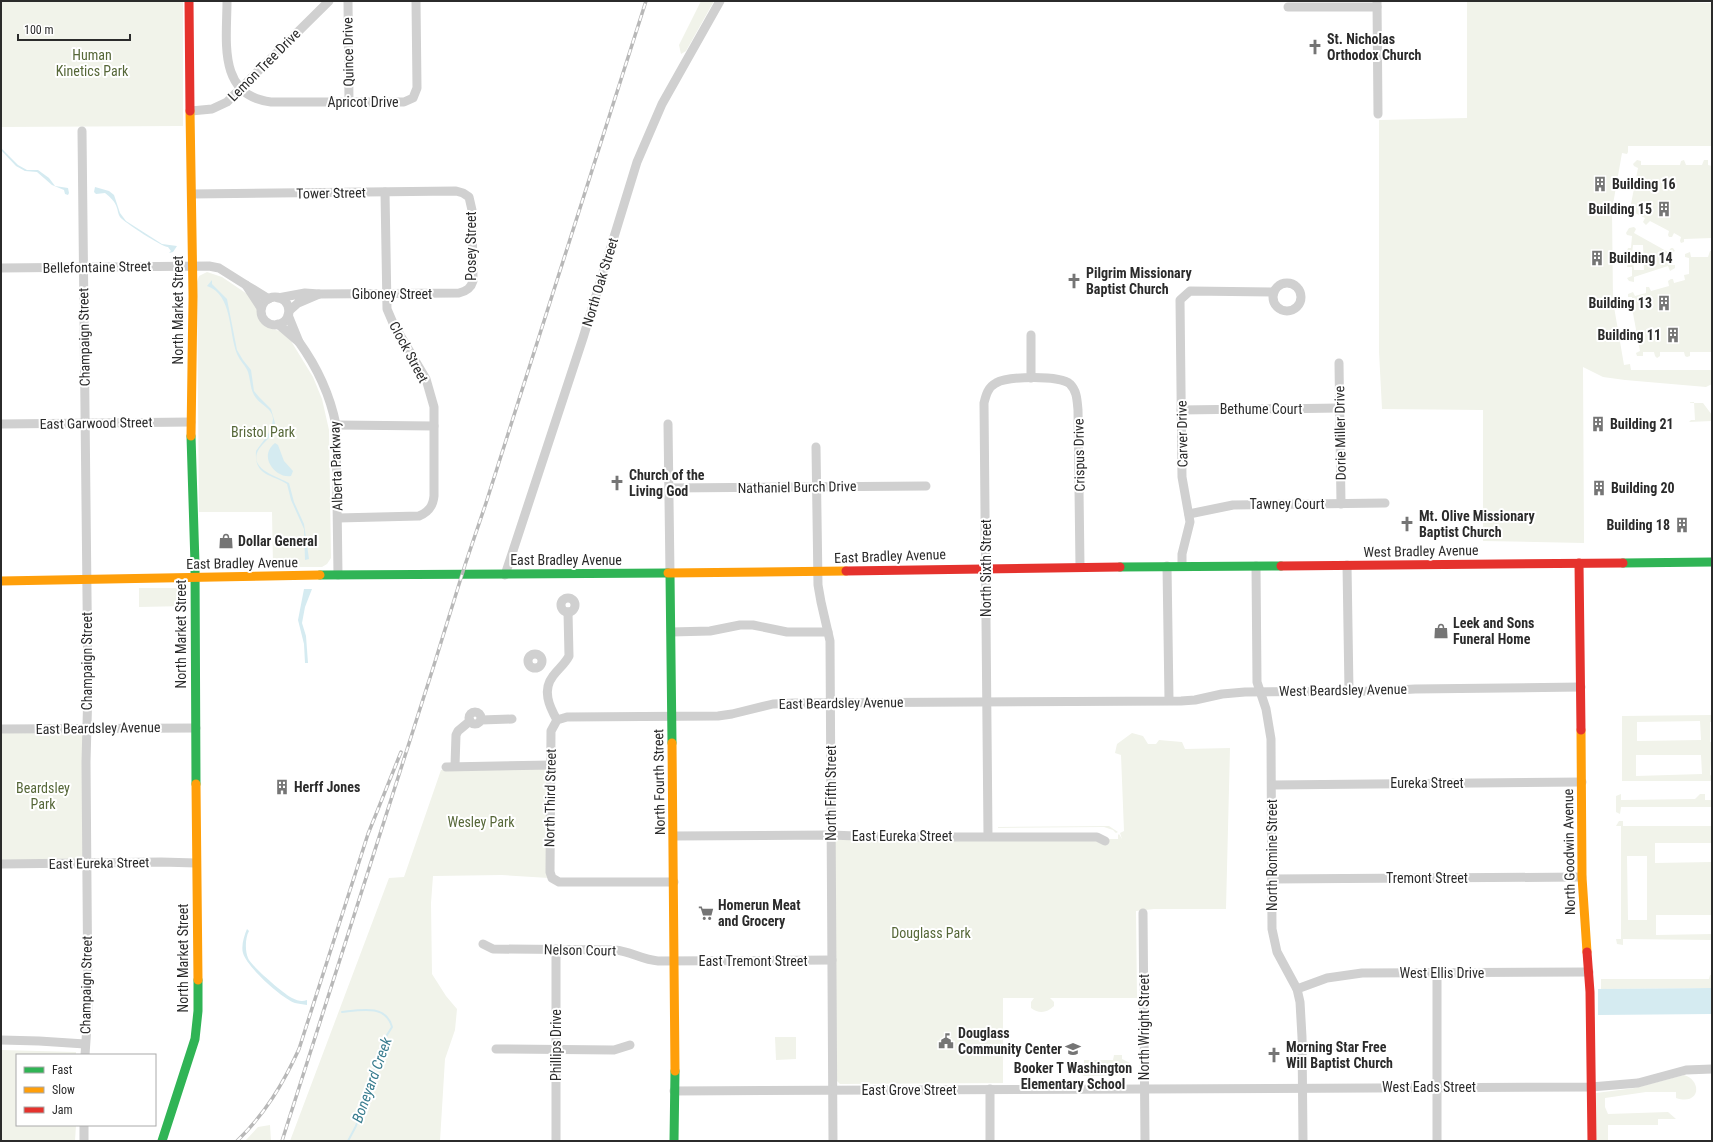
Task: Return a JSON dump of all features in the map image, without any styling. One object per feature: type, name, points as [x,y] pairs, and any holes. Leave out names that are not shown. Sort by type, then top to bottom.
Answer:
[{"type":"main road","name":"North Market Street","points":[[162,1141],[195,1039],[197,1025],[195,577],[191,422],[192,194],[190,1]]},
{"type":"main road","name":"West Bradley Avenue","points":[[1131,566],[1712,562]]},
{"type":"main road","name":"North Goodwin Avenue","points":[[1579,563],[1582,877],[1588,972],[1592,1086],[1592,1141]]},
{"type":"main road","name":"East Bradley Avenue","points":[[1,581],[338,575],[670,574],[1131,566]]},
{"type":"main road","name":"North Fourth Street","points":[[670,574],[675,961],[674,1141]]},
{"type":"street","points":[[227,1],[228,66],[231,74],[241,89]]},
{"type":"street","name":"Lemon Tree Drive","points":[[191,111],[212,109],[227,102],[329,1]]},
{"type":"street","name":"Quince Drive","points":[[348,1],[349,102]]},
{"type":"street","name":"Apricot Drive","points":[[241,89],[248,95],[263,101],[404,102],[413,98],[417,88],[416,1]]},
{"type":"street","name":"North Oak Street","points":[[505,575],[583,338],[638,162],[662,104],[720,1]]},
{"type":"street","points":[[1288,7],[1377,4],[1378,114]]},
{"type":"street","name":"Champaign Street","points":[[82,131],[87,579],[88,1011],[85,1054]]},
{"type":"street","name":"Tower Street","points":[[192,194],[456,191],[469,197]]},
{"type":"street","name":"Clock Street","points":[[338,518],[419,516],[428,511],[433,504],[434,408],[426,379],[390,315],[386,303],[385,192]]},
{"type":"street","name":"Posey Street","points":[[465,292],[471,287],[473,281],[472,210],[469,197]]},
{"type":"street","points":[[192,266],[209,266],[219,268],[246,285],[286,302],[288,313],[282,323],[274,325],[265,321],[262,308],[246,285]]},
{"type":"street","name":"Bellefontaine Street","points":[[1,268],[192,266]]},
{"type":"street","name":"Giboney Street","points":[[274,298],[305,293],[460,294],[465,292]]},
{"type":"street","name":"Carver Drive","points":[[1182,566],[1183,549],[1189,530],[1189,514],[1182,477],[1180,300],[1190,292],[1274,292]]},
{"type":"street","name":"Giboney Street","points":[[288,313],[298,303],[319,294]]},
{"type":"street","points":[[262,308],[266,301],[274,298]]},
{"type":"street","name":"Alberta Parkway","points":[[288,313],[299,342],[318,371],[331,406],[336,426],[338,575]]},
{"type":"street","name":"Alberta Parkway","points":[[278,324],[299,342]]},
{"type":"street","points":[[1031,335],[1031,378]]},
{"type":"street","name":"Dorie Miller Drive","points":[[1339,363],[1341,504]]},
{"type":"street","name":"Crispus Drive","points":[[1031,378],[1052,379],[1066,382],[1075,391],[1077,398],[1080,568]]},
{"type":"street","name":"North Sixth Street","points":[[988,836],[988,701],[984,403],[986,396],[996,382],[1031,378]]},
{"type":"street","name":"Bethume Court","points":[[1181,410],[1340,408]]},
{"type":"street","name":"East Garwood Street","points":[[1,424],[191,422]]},
{"type":"street","name":"North Fourth Street","points":[[668,424],[670,574]]},
{"type":"street","points":[[336,426],[434,426]]},
{"type":"street","name":"North Fifth Street","points":[[816,447],[818,572],[821,602],[830,642],[833,1141]]},
{"type":"street","name":"Nathaniel Burch Drive","points":[[669,488],[926,486]]},
{"type":"street","name":"Tawney Court","points":[[1189,514],[1233,505],[1385,503]]},
{"type":"street","points":[[1347,565],[1349,691]]},
{"type":"street","points":[[1167,566],[1169,700]]},
{"type":"street","name":"North Romine Street","points":[[1256,566],[1257,682],[1266,709],[1271,739],[1273,879],[1272,929],[1274,943],[1283,965],[1297,989],[1300,1002],[1302,1037],[1303,1141]]},
{"type":"street","points":[[557,720],[548,701],[547,691],[552,677],[569,656],[568,612]]},
{"type":"street","points":[[671,632],[710,631],[740,625],[787,632],[828,632]]},
{"type":"street","points":[[540,666],[552,677]]},
{"type":"street","name":"West Beardsley Avenue","points":[[1105,700],[1195,700],[1236,692],[1581,687]]},
{"type":"street","name":"East Beardsley Avenue","points":[[557,720],[567,717],[732,714],[773,704],[830,702],[1105,700]]},
{"type":"street","points":[[512,719],[481,720],[480,714],[475,712],[470,715],[470,721],[458,731],[456,735],[451,766],[552,765]]},
{"type":"street","name":"North Third Street","points":[[557,720],[551,731],[552,765],[549,832],[550,872],[552,878],[559,882],[674,882]]},
{"type":"street","name":"East Beardsley Avenue","points":[[1,729],[196,728]]},
{"type":"street","name":"Eureka Street","points":[[1272,785],[1582,782]]},
{"type":"street","name":"East Eureka Street","points":[[674,836],[831,835],[882,837],[1097,837],[1105,841]]},
{"type":"street","name":"East Eureka Street","points":[[1,864],[196,863]]},
{"type":"street","name":"Tremont Street","points":[[1273,879],[1582,877]]},
{"type":"street","name":"North Wright Street","points":[[1143,913],[1145,1141]]},
{"type":"street","name":"Nelson Court","points":[[483,944],[493,949],[614,950],[630,953],[649,960],[675,961]]},
{"type":"street","name":"Phillips Drive","points":[[556,949],[556,1141]]},
{"type":"street","name":"East Tremont Street","points":[[675,961],[832,960]]},
{"type":"street","name":"West Ellis Drive","points":[[1297,989],[1327,978],[1362,974],[1588,972]]},
{"type":"street","points":[[1437,974],[1437,1141]]},
{"type":"street","points":[[1,1040],[85,1044]]},
{"type":"street","points":[[496,1049],[614,1050],[630,1045]]},
{"type":"street","name":"West Eads Street","points":[[1144,1088],[1624,1085],[1638,1083],[1686,1070],[1712,1069]]},
{"type":"street","name":"East Grove Street","points":[[674,1091],[1144,1088]]},
{"type":"street","points":[[990,1089],[990,1141]]},
{"type":"street","points":[[84,1126],[84,1141]]},
{"type":"green space","name":"Human Kinetics Park","points":[[1,1],[183,1],[183,126],[1,127]]},
{"type":"green space","points":[[701,1],[714,1],[686,51],[681,54],[679,45]]},
{"type":"green space","points":[[1467,1],[1626,1],[1712,3],[1712,146],[1628,146],[1627,154],[1622,153],[1612,210],[1613,301],[1624,365],[1630,364],[1631,370],[1712,370],[1712,384],[1706,387],[1625,380],[1603,377],[1583,367],[1584,543],[1483,541],[1483,410],[1382,409],[1379,352],[1379,120],[1467,118]]},
{"type":"green space","points":[[1637,160],[1641,161],[1641,165],[1680,165],[1681,161],[1684,160],[1686,165],[1702,165],[1704,160],[1708,160],[1708,165],[1712,166],[1712,238],[1684,239],[1684,242],[1681,243],[1681,237],[1674,233],[1672,237],[1669,237],[1669,231],[1650,221],[1646,225],[1643,222],[1645,218],[1633,212],[1630,216],[1627,215],[1626,210],[1630,209],[1638,168],[1633,164]]},
{"type":"green space","points":[[1634,227],[1636,229],[1634,233],[1668,252],[1671,248],[1673,248],[1675,251],[1671,253],[1671,265],[1675,265],[1675,268],[1670,271],[1668,266],[1634,277],[1634,282],[1629,281],[1627,278],[1632,276],[1632,267],[1627,267],[1628,263],[1633,262],[1634,270],[1644,270],[1643,245],[1633,245],[1632,254],[1627,251],[1628,248],[1631,248],[1632,236],[1627,235],[1626,233],[1629,228]]},
{"type":"green space","points":[[1710,251],[1712,251],[1712,352],[1690,352],[1690,356],[1687,357],[1685,356],[1684,352],[1660,352],[1660,356],[1657,358],[1654,352],[1643,352],[1643,356],[1637,356],[1636,353],[1640,351],[1632,308],[1632,297],[1628,297],[1628,294],[1633,292],[1635,296],[1646,293],[1646,287],[1649,287],[1651,291],[1669,286],[1668,281],[1671,279],[1673,279],[1674,283],[1685,280],[1684,275],[1689,274],[1689,258],[1685,257],[1685,254],[1690,252],[1691,257],[1708,257]]},
{"type":"green space","name":"Bristol Park","points":[[207,272],[222,277],[253,298],[262,323],[269,328],[283,332],[291,341],[313,377],[322,399],[329,430],[331,558],[327,564],[322,567],[273,567],[272,512],[199,512],[197,282],[199,276]]},
{"type":"green space","points":[[1694,402],[1703,403],[1712,415],[1712,421],[1689,422],[1691,420],[1695,420]]},
{"type":"green space","points":[[139,588],[179,588],[184,595],[187,606],[139,607]]},
{"type":"green space","points":[[1712,715],[1712,722],[1710,722],[1710,742],[1712,742],[1710,775],[1712,776],[1712,781],[1622,781],[1622,716]],"holes":[[[1700,721],[1701,740],[1637,741],[1637,722]],[[1636,755],[1701,755],[1702,774],[1636,776]]]},
{"type":"green space","name":"Beardsley Park","points":[[85,730],[85,860],[1,862],[1,731]]},
{"type":"green space","name":"Douglass Park","points":[[1132,733],[1143,736],[1148,744],[1156,744],[1159,740],[1182,742],[1185,749],[1230,748],[1226,909],[1154,909],[1136,911],[1137,998],[1050,998],[1054,1002],[1054,1006],[1049,1010],[1040,1012],[1031,1008],[1031,1002],[1034,998],[1003,998],[1003,1083],[840,1084],[837,1081],[833,837],[1118,839],[1119,834],[1122,839],[1120,833],[1124,831],[1121,755],[1115,753],[1117,744]]},
{"type":"green space","name":"Wesley Park","points":[[551,765],[549,878],[502,875],[433,876],[431,903],[432,974],[446,996],[457,1009],[455,1030],[445,1059],[440,1141],[290,1141],[389,878],[404,877],[441,770]]},
{"type":"green space","points":[[1621,794],[1621,800],[1695,799],[1700,794],[1705,794],[1705,800],[1712,800],[1712,807],[1621,807],[1620,814],[1616,812],[1616,796]]},
{"type":"green space","points":[[1619,821],[1623,821],[1623,826],[1712,826],[1712,843],[1655,843],[1655,863],[1712,862],[1712,915],[1656,915],[1656,935],[1712,934],[1712,940],[1623,939],[1623,945],[1617,944],[1616,939],[1621,939],[1621,826],[1616,826]],"holes":[[[1627,856],[1647,856],[1647,920],[1628,920]]]},
{"type":"green space","points":[[1109,826],[1118,832],[1116,833],[1113,830],[1104,827],[998,828],[998,827]]},
{"type":"green space","points":[[1710,975],[1712,975],[1712,988],[1601,989],[1601,979],[1709,979]]},
{"type":"green space","points":[[775,1037],[796,1037],[796,1059],[776,1060]]},
{"type":"green space","points":[[1,1050],[76,1052],[76,1054],[16,1054],[16,1126],[76,1126],[75,1141],[1,1141]]},
{"type":"green space","points":[[1114,1055],[1122,1055],[1122,1059],[1130,1063],[1130,1075],[1084,1076],[1081,1074],[1084,1066],[1084,1060],[1113,1060]]},
{"type":"green space","points":[[1684,1075],[1694,1082],[1696,1091],[1694,1096],[1684,1100],[1676,1098],[1676,1092],[1646,1092],[1605,1098],[1605,1107],[1608,1114],[1668,1112],[1676,1119],[1658,1119],[1658,1125],[1608,1125],[1608,1141],[1595,1141],[1596,1093],[1635,1088]]},
{"type":"green space","points":[[270,1125],[271,1141],[245,1141],[258,1127]]},
{"type":"water","points":[[1,148],[18,165],[27,170],[38,170],[49,178],[55,186],[68,188],[68,195],[65,194],[64,190],[52,185],[37,172],[25,171],[16,166],[1,150]]},
{"type":"water","points":[[95,187],[109,191],[114,195],[120,213],[126,221],[162,244],[177,246],[173,252],[169,253],[171,251],[168,247],[151,239],[123,220],[119,216],[112,199],[105,193],[96,194],[94,192]]},
{"type":"water","points":[[212,280],[212,284],[227,299],[237,350],[251,370],[254,391],[271,409],[275,423],[274,433],[259,449],[256,456],[256,451],[269,432],[273,419],[271,412],[258,401],[253,392],[248,372],[237,354],[234,345],[226,305],[215,291],[207,286]]},
{"type":"water","points":[[275,443],[278,445],[284,461],[293,471],[291,476],[286,476],[275,471],[268,460],[270,449]]},
{"type":"water","points":[[257,462],[265,471],[289,483],[294,502],[304,524],[309,559],[305,560],[304,529],[291,500],[287,484],[261,470]]},
{"type":"water","points":[[304,589],[312,589],[305,607],[302,623],[306,636],[308,663],[305,663],[304,644],[298,620]]},
{"type":"water","points":[[247,929],[249,931],[246,941],[246,948],[250,962],[292,998],[302,1001],[307,1000],[307,1005],[295,1003],[273,989],[251,966],[242,950]]},
{"type":"water","points":[[1712,988],[1712,1014],[1598,1015],[1598,989]]},
{"type":"waterway","name":"Boneyard Creek","points":[[342,1012],[372,1010],[384,1015],[389,1020],[392,1027],[382,1043],[356,1126],[348,1141]]},
{"type":"railway","points":[[282,1141],[646,1]]},
{"type":"railway","points":[[237,1141],[265,1109],[280,1086],[299,1049],[368,834],[401,752]]},
{"type":"traffic: fast","points":[[191,436],[195,564],[196,784]]},
{"type":"traffic: fast","points":[[1623,563],[1712,562]]},
{"type":"traffic: fast","points":[[1120,567],[1281,566]]},
{"type":"traffic: fast","points":[[320,575],[668,573]]},
{"type":"traffic: fast","points":[[670,574],[672,743]]},
{"type":"traffic: fast","points":[[162,1141],[195,1039],[198,1011],[198,980]]},
{"type":"traffic: fast","points":[[674,1141],[675,1071]]},
{"type":"traffic: slow","points":[[190,111],[193,296],[191,436]]},
{"type":"traffic: slow","points":[[668,573],[846,571]]},
{"type":"traffic: slow","points":[[1,581],[320,575]]},
{"type":"traffic: slow","points":[[1581,730],[1582,877],[1587,952]]},
{"type":"traffic: slow","points":[[672,743],[675,1071]]},
{"type":"traffic: slow","points":[[196,784],[198,980]]},
{"type":"traffic: jam","points":[[189,1],[190,111]]},
{"type":"traffic: jam","points":[[1579,563],[1581,730]]},
{"type":"traffic: jam","points":[[1281,566],[1623,563]]},
{"type":"traffic: jam","points":[[846,571],[1120,567]]},
{"type":"traffic: jam","points":[[1587,952],[1590,992],[1592,1141]]},
{"type":"place","name":"St. Nicholas Orthodox Church","points":[[1315,47]]},
{"type":"place","name":"Building 16","points":[[1600,184]]},
{"type":"place","name":"Building 15","points":[[1664,209]]},
{"type":"place","name":"Building 14","points":[[1597,258]]},
{"type":"place","name":"Pilgrim Missionary Baptist Church","points":[[1074,281]]},
{"type":"place","name":"Building 13","points":[[1664,303]]},
{"type":"place","name":"Building 11","points":[[1673,335]]},
{"type":"place","name":"Building 21","points":[[1598,424]]},
{"type":"place","name":"Church of the Living God","points":[[617,483]]},
{"type":"place","name":"Building 20","points":[[1599,488]]},
{"type":"place","name":"Mt. Olive Missionary Baptist Church","points":[[1407,524]]},
{"type":"place","name":"Building 18","points":[[1682,525]]},
{"type":"place","name":"Dollar General","points":[[226,541]]},
{"type":"place","name":"Leek and Sons Funeral Home","points":[[1441,631]]},
{"type":"place","name":"Herff Jones","points":[[282,787]]},
{"type":"place","name":"Homerun Meat and Grocery","points":[[706,913]]},
{"type":"place","name":"Douglass Community Center","points":[[946,1041]]},
{"type":"place","name":"Booker T Washington Elementary School","points":[[1073,1049]]},
{"type":"place","name":"Morning Star Free Will Baptist Church","points":[[1274,1055]]}]
